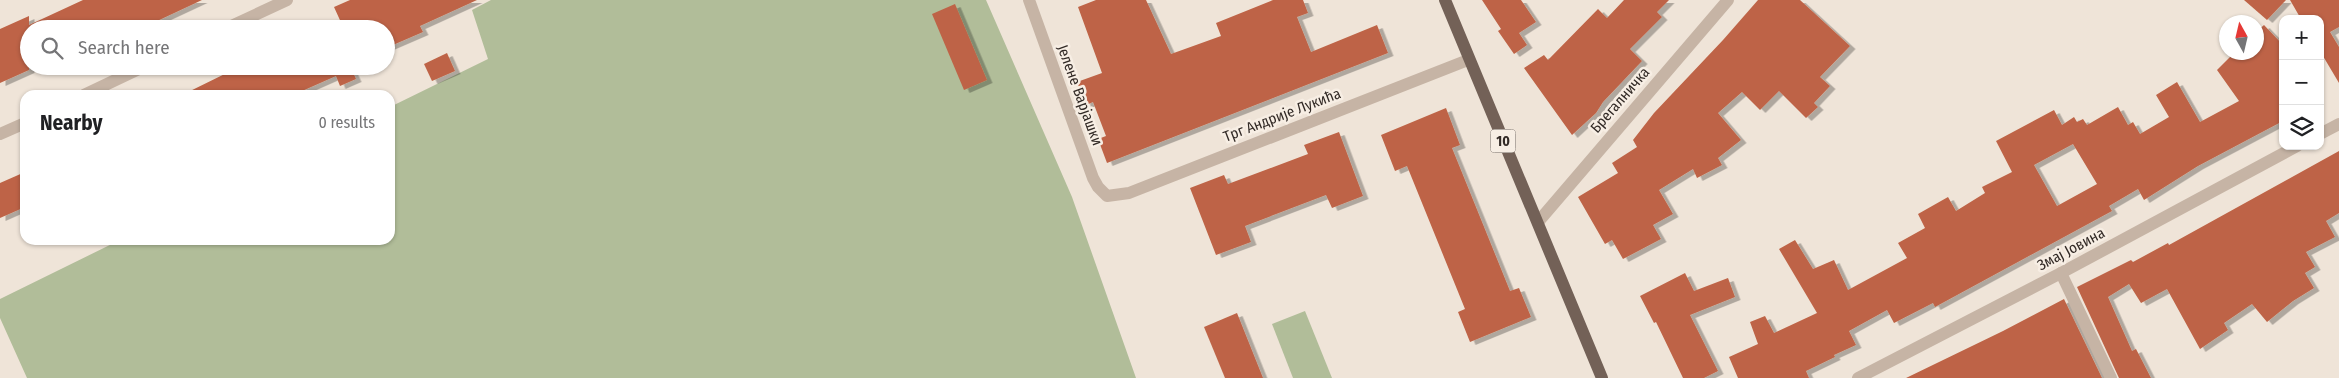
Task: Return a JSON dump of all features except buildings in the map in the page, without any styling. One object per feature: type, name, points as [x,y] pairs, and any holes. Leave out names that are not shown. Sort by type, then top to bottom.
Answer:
[{"type":"main road","name":"10","points":[[1445,0],[1468,60],[1538,222],[1602,378]]},
{"type":"street","points":[[244,20],[287,0]]},
{"type":"street","name":"Јелене Варјашки","points":[[1029,0],[1093,178],[1098,187],[1107,196]]},
{"type":"street","name":"Брегалничка","points":[[1538,222],[1728,0]]},
{"type":"street","name":"Трг Андрије Лукића","points":[[1107,196],[1129,193],[1468,60]]},
{"type":"street","points":[[95,90],[126,75]]},
{"type":"street","points":[[2324,132],[2339,124]]},
{"type":"street","points":[[0,134],[20,125]]},
{"type":"street","name":"Змај Јовина","points":[[1858,378],[2061,273],[2290,150]]},
{"type":"street","points":[[2061,273],[2111,378]]},
{"type":"green space","points":[[491,0],[986,0],[1072,197],[1136,378],[27,378],[0,318],[0,299],[110,245],[395,245],[395,105],[488,59],[472,10]]},
{"type":"green space","points":[[1305,311],[1332,378],[1293,378],[1272,324]]}]
